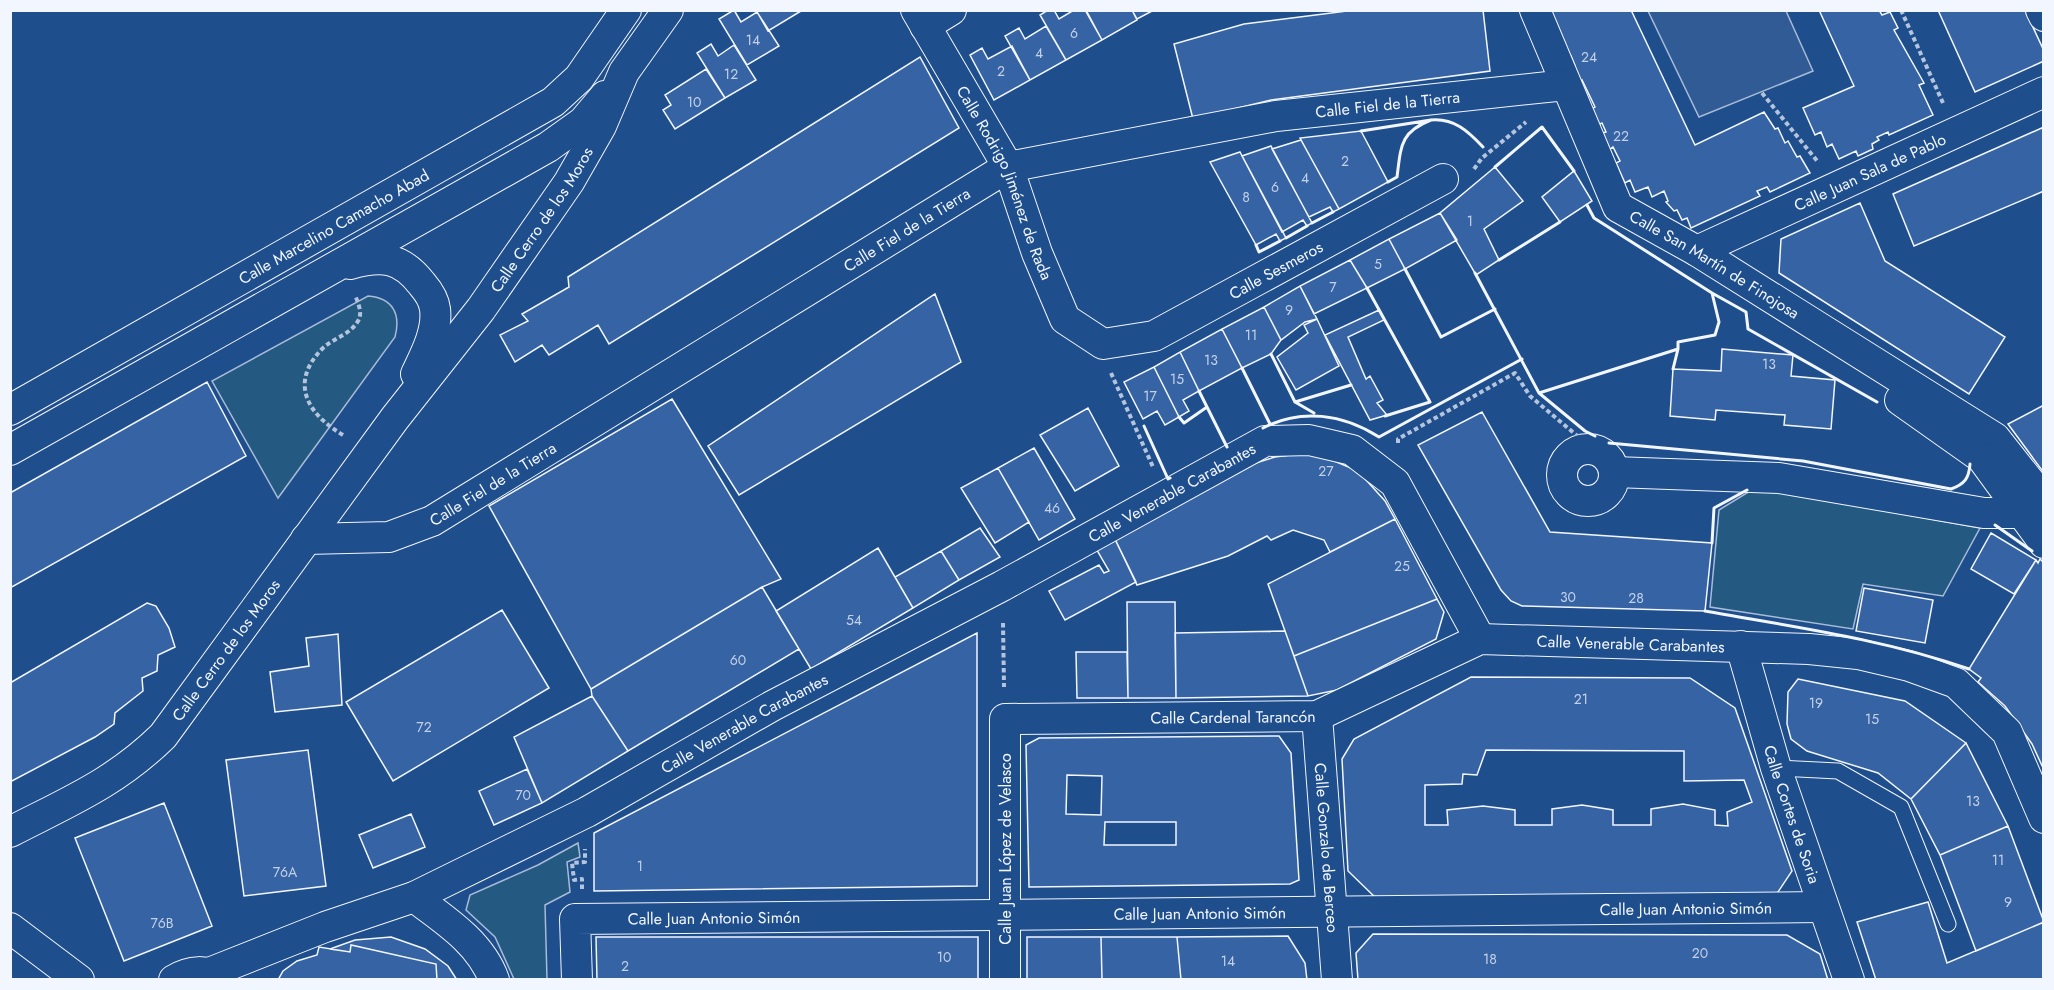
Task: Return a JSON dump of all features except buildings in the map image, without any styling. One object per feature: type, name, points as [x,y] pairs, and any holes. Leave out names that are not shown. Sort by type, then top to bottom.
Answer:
[{"type":"street","name":"Calle Marcelino Camacho Abad","points":[[10,410],[553,102],[579,78],[626,10]]},
{"type":"street","name":"Calle Cerro de los Moros","points":[[10,832],[95,789],[145,753],[163,736],[306,539],[372,453],[395,418],[481,309],[569,182],[602,126],[624,72],[668,10]]},
{"type":"street","points":[[921,18],[951,10]]},
{"type":"street","name":"Calle San Martín de Finojosa","points":[[1535,10],[1618,207],[1697,251],[1995,438],[2033,507],[2043,543]]},
{"type":"street","points":[[2041,10],[2043,16]]},
{"type":"street","name":"Calle Rodrigo Jiménez de Rada","points":[[921,18],[1008,167],[1037,253],[1065,319],[1103,344]]},
{"type":"street","name":"Calle Marcelino Camacho Abad","points":[[10,450],[548,147],[584,122],[624,72]]},
{"type":"street","name":"Calle Fiel de la Tierra","points":[[306,539],[389,537],[432,521],[1008,167],[1276,116],[1566,85]]},
{"type":"street","name":"Calle Juan Sala de Pablo","points":[[1697,251],[2043,92]]},
{"type":"street","name":"Calle Sesmeros","points":[[1103,344],[1154,336],[1443,179]]},
{"type":"street","name":"Calle Cerro de los Moros","points":[[331,269],[372,258],[393,260],[412,271],[428,292],[435,309],[431,344],[395,418]]},
{"type":"street","name":"Calle Venerable Carabantes","points":[[174,980],[196,971],[216,976],[325,927],[414,897],[586,812],[772,706],[1002,586],[1265,441],[1309,440],[1352,450],[1395,483],[1480,639],[1741,646],[1858,654],[1909,666],[1956,683],[2007,732],[2043,818]]},
{"type":"street","points":[[1594,450],[1607,458],[1614,472],[1611,489],[1597,501],[1588,502],[1571,496],[1562,482],[1564,464],[1576,451],[1594,450]]},
{"type":"street","points":[[1614,472],[1779,478],[1984,513],[2033,507]]},
{"type":"street","name":"Calle Cardenal Tarancón","points":[[1005,719],[1317,716],[1480,639]]},
{"type":"street","name":"Calle Cortes de Soria","points":[[1741,646],[1776,768],[1848,980]]},
{"type":"street","name":"Calle Gonzalo de Berceo","points":[[1317,716],[1337,980]]},
{"type":"street","name":"Calle Juan López de Velasco","points":[[1005,719],[1005,980]]},
{"type":"street","points":[[414,897],[456,928],[489,964],[494,980]]},
{"type":"street","points":[[577,980],[579,908]]},
{"type":"street","name":"Calle Juan Antonio Simón","points":[[579,908],[1005,915],[1822,908]]},
{"type":"street","points":[[10,928],[79,980]]},
{"type":"street","name":"Calle Venerable Carabantes","points":[[256,980],[284,945]]},
{"type":"lane","points":[[1776,768],[1839,771],[1901,807],[1948,924]]},
{"type":"path","points":[[1901,10],[1955,132]]},
{"type":"path","points":[[1762,93],[1838,186]]},
{"type":"path","points":[[1482,158],[1524,124]]},
{"type":"path","points":[[331,269],[359,303],[360,320],[351,330],[322,349],[312,363],[305,390],[307,401],[322,423],[372,453]]},
{"type":"path","points":[[1398,439],[1515,373],[1530,396],[1594,450]]},
{"type":"path","points":[[1112,379],[1157,474]]},
{"type":"path","points":[[1002,586],[1005,719]]},
{"type":"path","points":[[579,908],[582,879],[574,880],[572,863],[585,862],[585,842]]},
{"type":"shaded area","points":[[1648,11],[1786,11],[1813,71],[1699,117]]},
{"type":"shaded area","points":[[368,296],[384,300],[393,309],[397,321],[395,337],[278,498],[212,381]]},
{"type":"shaded area","points":[[1750,491],[1782,492],[1980,528],[1943,596],[1863,584],[1853,629],[1710,607],[1719,510]]},
{"type":"shaded area","points":[[578,843],[580,857],[567,862],[570,892],[545,905],[547,979],[514,979],[495,937],[466,910],[470,895],[538,865]]},
{"type":"wall","points":[[1431,120],[1454,123],[1483,147]]},
{"type":"wall","points":[[1361,131],[1431,120],[1408,135],[1401,149],[1397,177],[1388,182]]},
{"type":"wall","points":[[1495,167],[1542,127],[1574,171]]},
{"type":"wall","points":[[1475,273],[1539,393],[1678,349],[1678,342],[1715,335],[1719,322],[1712,293],[1594,218],[1587,205]]},
{"type":"wall","points":[[1312,223],[1333,212]]},
{"type":"wall","points":[[1499,260],[1560,222]]},
{"type":"wall","points":[[1286,238],[1307,226]]},
{"type":"wall","points":[[1256,245],[1259,252],[1280,241]]},
{"type":"wall","points":[[1405,269],[1441,337],[1495,309]]},
{"type":"wall","points":[[1367,288],[1430,402],[1385,416]]},
{"type":"wall","points":[[1712,293],[1746,312],[1748,329],[1877,402]]},
{"type":"wall","points":[[1673,369],[1678,349]]},
{"type":"wall","points":[[1271,354],[1295,402]]},
{"type":"wall","points":[[1263,428],[1292,418],[1322,416],[1351,423],[1379,437],[1522,359]]},
{"type":"wall","points":[[1242,368],[1270,424]]},
{"type":"wall","points":[[1314,413],[1295,402],[1351,385]]},
{"type":"wall","points":[[1199,391],[1227,447]]},
{"type":"wall","points":[[1539,393],[1585,431],[1595,436]]},
{"type":"wall","points":[[1179,417],[1184,423],[1207,407]]},
{"type":"wall","points":[[1144,426],[1168,479],[1170,478]]},
{"type":"wall","points":[[1609,443],[1803,461],[1951,489],[1965,480],[1970,464]]},
{"type":"wall","points":[[1712,543],[1714,508],[1747,490]]},
{"type":"wall","points":[[1995,525],[2032,551]]},
{"type":"wall","points":[[1705,611],[1871,642],[1969,669]]}]
